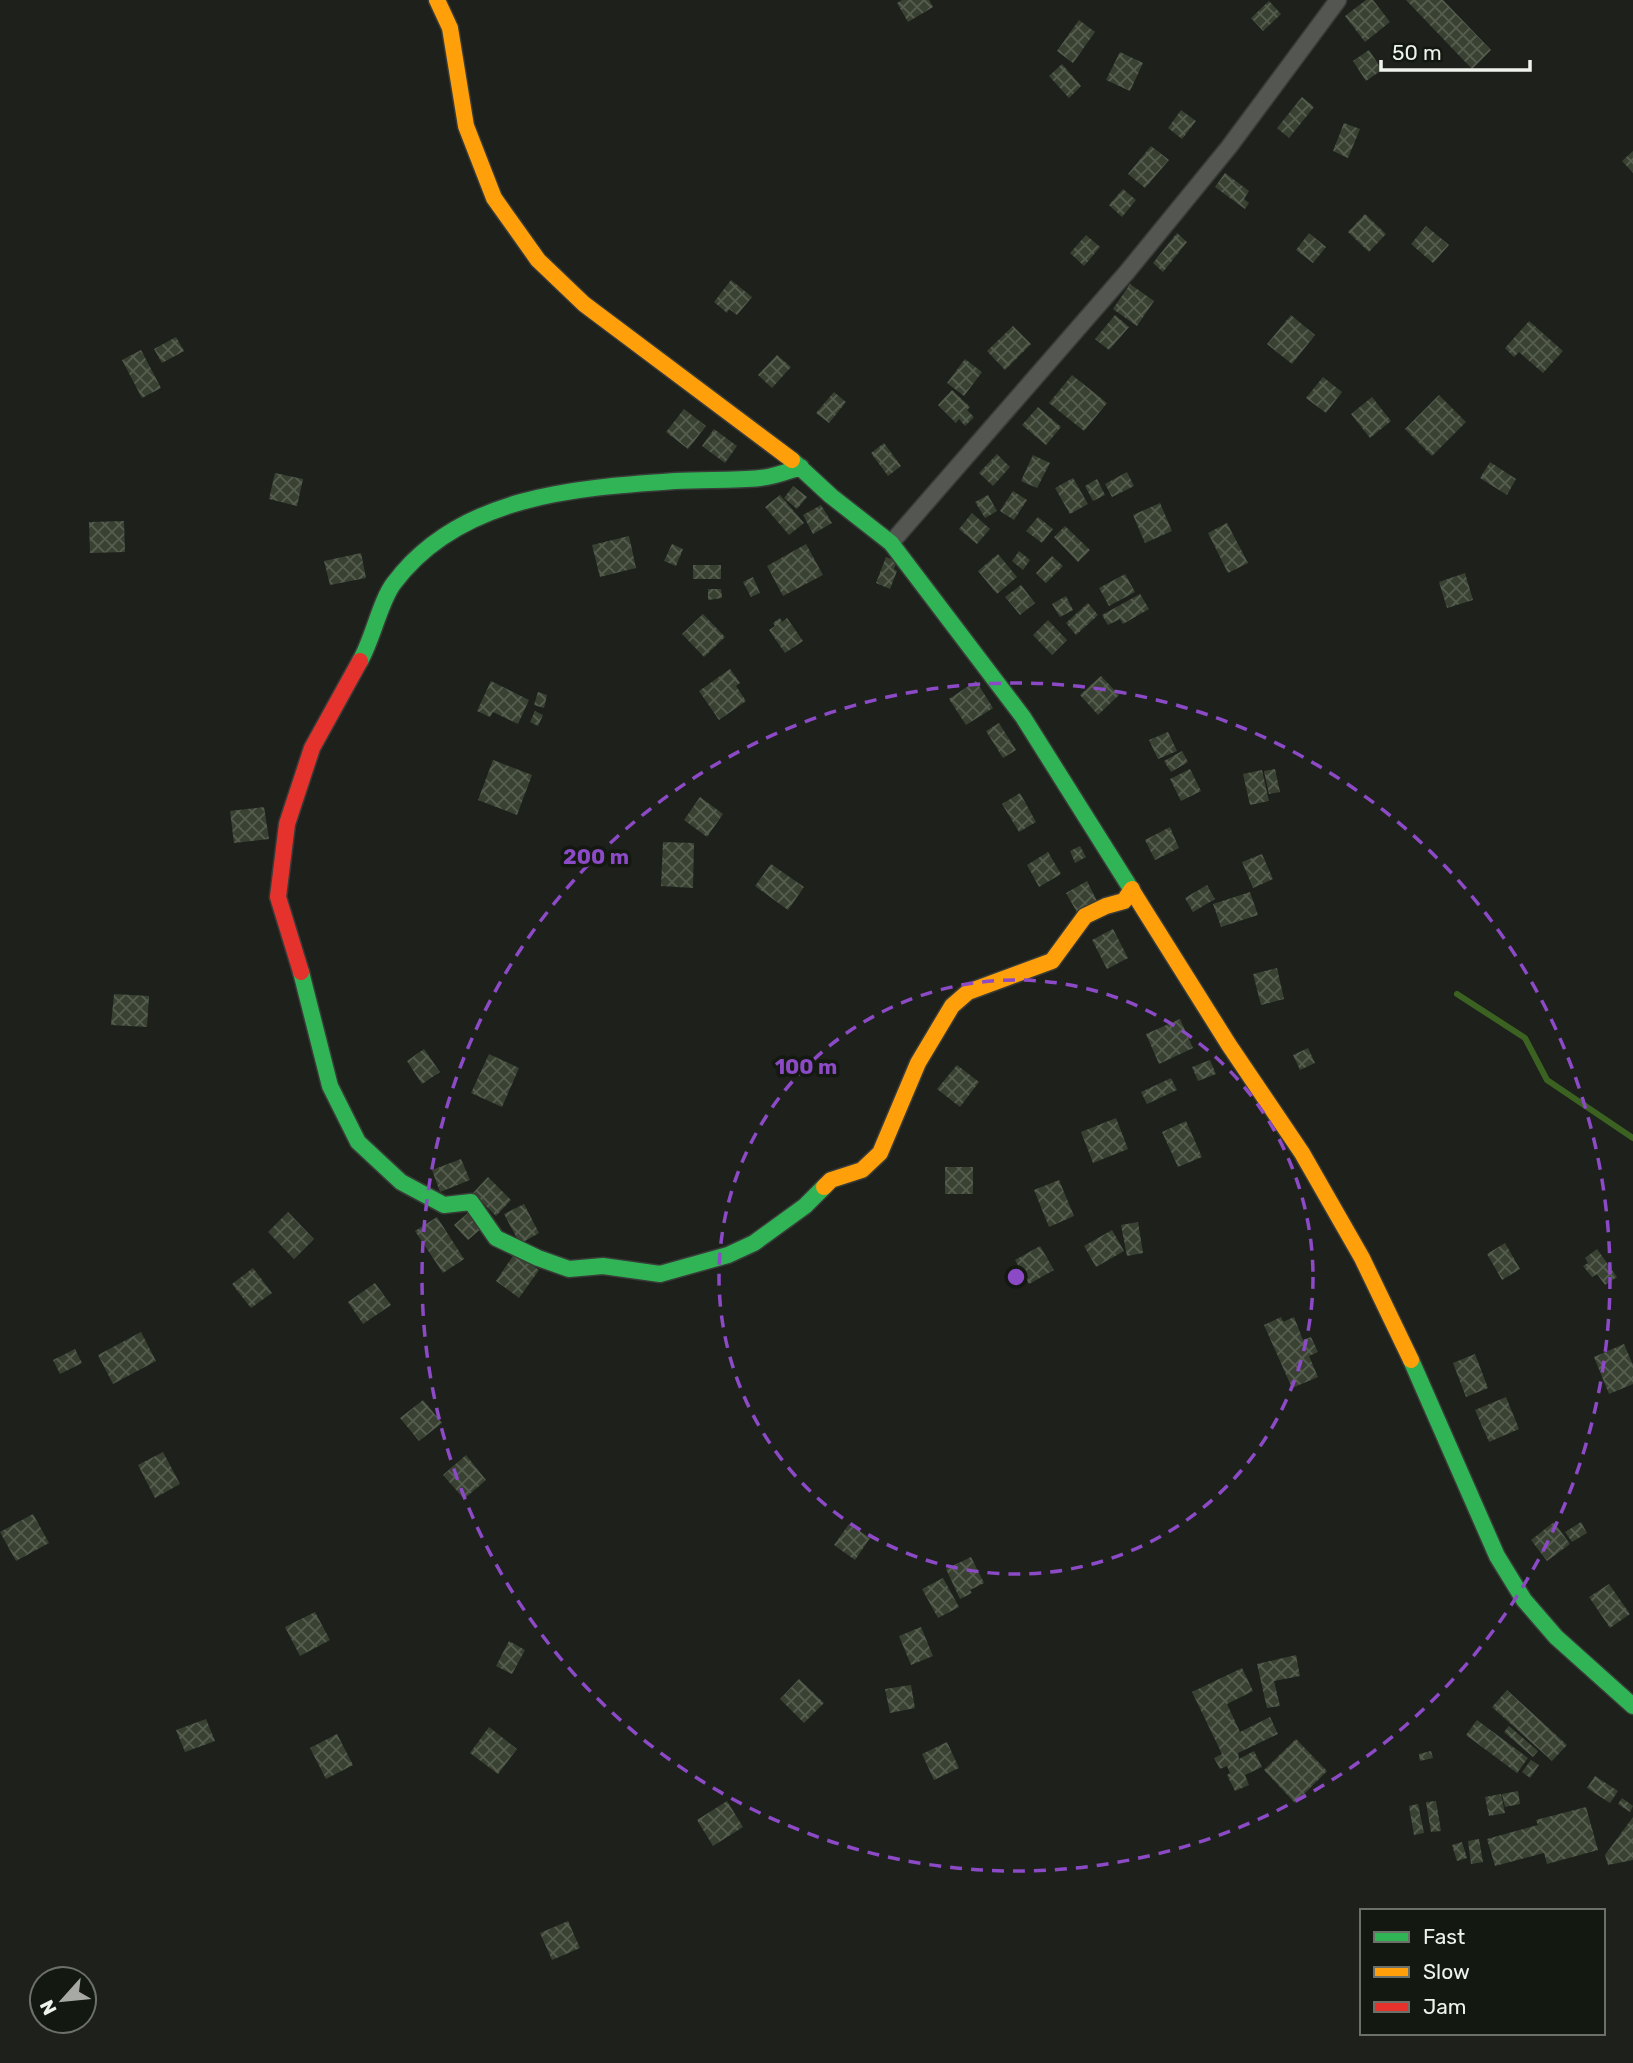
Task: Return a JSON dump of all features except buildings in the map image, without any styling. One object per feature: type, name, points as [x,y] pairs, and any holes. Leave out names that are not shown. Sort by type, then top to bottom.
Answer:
[{"type":"main road","points":[[437,0],[450,28],[466,126],[489,186],[494,198],[538,260],[584,304],[801,467],[891,543],[1023,717],[1229,1045],[1303,1153],[1363,1258],[1504,1567],[1524,1600],[1556,1637],[1633,1706]]},
{"type":"main road","points":[[801,467],[762,478],[676,481],[580,489],[504,505],[445,534],[418,556],[392,584],[365,653],[312,748],[287,824],[278,897],[303,979],[330,1086],[358,1142],[401,1182],[443,1205],[471,1202],[496,1238],[569,1269],[603,1266],[660,1274],[728,1255],[754,1243],[779,1226],[805,1206],[831,1180],[862,1170],[880,1153],[918,1063],[952,1006],[968,992],[1052,961],[1085,916],[1105,906],[1124,901],[1132,889]]},
{"type":"street","points":[[891,543],[1127,272],[1228,147],[1338,0]]},
{"type":"waterway","points":[[1457,994],[1525,1038],[1547,1080],[1633,1138]]},
{"type":"traffic: fast","points":[[792,460],[831,496],[891,543],[1023,717],[1133,892]]},
{"type":"traffic: fast","points":[[360,661],[394,583],[421,554],[451,531],[485,514],[559,493],[686,480],[760,478],[801,467]]},
{"type":"traffic: fast","points":[[301,972],[330,1086],[358,1142],[401,1182],[444,1205],[471,1202],[496,1238],[538,1258],[569,1269],[603,1266],[660,1274],[728,1255],[754,1243],[805,1206],[824,1187]]},
{"type":"traffic: fast","points":[[1411,1360],[1497,1556],[1524,1600],[1556,1637],[1633,1706]]},
{"type":"traffic: slow","points":[[437,0],[450,28],[466,126],[494,198],[538,260],[584,304],[792,460]]},
{"type":"traffic: slow","points":[[824,1187],[831,1180],[862,1170],[880,1153],[918,1063],[952,1006],[968,992],[1052,961],[1085,916],[1124,901],[1132,889]]},
{"type":"traffic: slow","points":[[1133,892],[1229,1045],[1302,1153],[1362,1258],[1411,1360]]},
{"type":"traffic: jam","points":[[301,972],[278,897],[287,824],[312,748],[360,661]]}]
